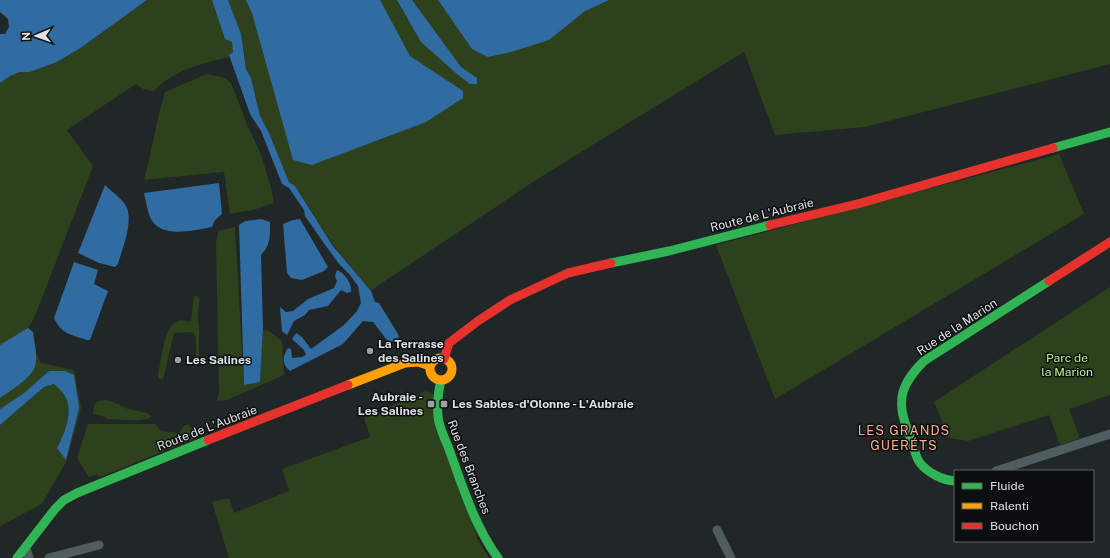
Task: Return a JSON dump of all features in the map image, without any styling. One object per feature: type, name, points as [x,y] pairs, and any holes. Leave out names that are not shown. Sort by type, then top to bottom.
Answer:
[{"type":"street","name":"Route de L'Aubraie","points":[[444,359],[448,344],[484,317],[510,300],[539,285],[568,273],[669,251],[861,203],[1110,132]]},
{"type":"street","name":"Rue de la Marion","points":[[954,481],[939,477],[918,461],[903,421],[901,409],[902,397],[906,384],[914,371],[924,362],[1110,242]]},
{"type":"street","points":[[444,359],[450,363],[452,369],[450,376],[441,380],[432,376],[430,366],[436,360],[444,359]]},
{"type":"street","name":"Route de L'Aubraie","points":[[17,558],[26,548],[50,514],[61,503],[88,488],[405,363],[413,361],[430,366]]},
{"type":"street","name":"Rue des Branches","points":[[441,380],[438,400],[438,418],[457,472],[478,524],[489,546],[498,558]]},
{"type":"street","points":[[999,470],[1110,434]]},
{"type":"street","points":[[717,530],[731,558]]},
{"type":"street","points":[[49,558],[99,545]]},
{"type":"street","points":[[26,548],[29,558]]},
{"type":"green space","points":[[147,0],[1110,0],[1110,64],[865,127],[775,135],[744,52],[539,178],[371,291],[334,246],[295,186],[289,182],[269,133],[260,116],[251,78],[246,69],[244,53],[184,70],[163,83],[154,91],[143,89],[136,84],[67,130],[93,166],[40,303],[28,328],[33,332],[36,353],[41,363],[74,370],[81,408],[66,462],[42,504],[0,526],[0,425],[44,387],[54,384],[65,396],[69,410],[64,433],[57,448],[66,459],[79,408],[49,371],[24,393],[0,409],[0,83],[10,76],[20,72],[30,72],[57,62],[82,47]]},
{"type":"green space","points":[[207,74],[225,78],[231,83],[248,127],[261,154],[274,203],[253,210],[230,214],[224,172],[144,180],[165,92]]},
{"type":"green space","points":[[1059,154],[1084,214],[775,399],[716,245]]},
{"type":"green space","points":[[235,227],[244,385],[260,382],[263,330],[269,331],[282,341],[284,375],[227,400],[217,401],[219,392],[216,243],[218,231]]},
{"type":"green space","name":"Parc de la Marion","points":[[1110,287],[1110,395],[1069,409],[1080,438],[1060,445],[1049,415],[968,441],[949,438],[934,402]]},
{"type":"green space","points":[[194,295],[199,297],[199,356],[196,357],[196,338],[193,332],[174,333],[164,376],[163,379],[159,379],[161,356],[168,331],[172,325],[178,321],[184,320],[191,322]]},
{"type":"green space","points":[[426,391],[433,394],[477,536],[476,537],[489,558],[229,558],[212,502],[229,498],[234,513],[289,491],[282,469],[370,437],[364,418]]},
{"type":"green space","points":[[105,400],[128,409],[147,413],[152,417],[142,420],[124,420],[107,419],[105,417],[93,414],[94,405],[98,401]]},
{"type":"green space","points":[[88,424],[155,424],[161,431],[179,433],[184,426],[188,424],[197,435],[197,438],[100,477],[97,475],[89,477],[77,458]]},
{"type":"water","points":[[0,0],[147,0],[82,47],[57,62],[30,72],[20,72],[10,76],[0,83],[0,34],[5,34],[9,27],[8,19],[0,12]]},
{"type":"water","points":[[212,0],[228,0],[241,34],[246,69],[251,78],[260,116],[269,133],[289,182],[295,186],[333,246],[371,291],[375,302],[379,303],[398,334],[399,337],[397,340],[390,342],[373,322],[363,321],[343,344],[290,371],[285,366],[284,357],[288,348],[291,349],[292,358],[306,355],[304,350],[292,339],[296,333],[302,337],[311,349],[344,325],[357,311],[361,303],[358,286],[323,242],[305,216],[304,210],[289,188],[282,184],[261,131],[250,114],[229,55],[233,52],[232,42],[225,39]]},
{"type":"water","points":[[246,0],[380,0],[410,56],[463,91],[463,98],[426,122],[312,165],[293,160],[252,13]]},
{"type":"water","points":[[397,0],[412,0],[461,67],[477,78],[477,84],[470,84],[421,42]]},
{"type":"water","points":[[438,0],[609,0],[585,11],[549,40],[511,52],[488,57],[472,49]]},
{"type":"water","points":[[219,183],[222,214],[215,220],[212,227],[178,232],[169,231],[161,229],[150,217],[144,193]]},
{"type":"water","points":[[105,185],[123,202],[127,208],[129,221],[118,264],[115,267],[99,263],[78,253]]},
{"type":"water","points":[[261,219],[270,222],[270,231],[267,247],[261,255],[263,328],[260,382],[244,385],[239,225],[245,221]]},
{"type":"water","points":[[300,219],[328,267],[324,271],[302,280],[291,278],[287,273],[283,224]]},
{"type":"water","points":[[74,262],[98,270],[94,284],[108,291],[90,340],[64,331],[54,318]]},
{"type":"water","points":[[337,270],[340,271],[347,279],[351,292],[347,293],[341,290],[328,306],[309,310],[305,315],[294,321],[287,335],[282,331],[280,307],[286,312],[293,311],[308,299],[334,288],[337,281],[335,276]]},
{"type":"water","points":[[28,328],[33,332],[36,356],[34,369],[23,381],[0,398],[0,345]]},
{"type":"water","points":[[49,371],[65,371],[74,375],[79,408],[66,460],[57,448],[64,433],[69,410],[65,396],[54,384],[44,387],[0,425],[0,409],[24,393]]},
{"type":"traffic: fast","points":[[1053,148],[1110,132]]},
{"type":"traffic: fast","points":[[611,263],[669,251],[770,225]]},
{"type":"traffic: fast","points":[[954,481],[931,473],[923,467],[918,459],[902,412],[903,392],[907,383],[914,371],[924,361],[1049,281]]},
{"type":"traffic: fast","points":[[441,380],[438,394],[438,417],[441,429],[464,491],[482,533],[498,558]]},
{"type":"traffic: fast","points":[[17,558],[55,509],[64,500],[77,493],[208,440]]},
{"type":"traffic: slow","points":[[441,358],[449,361],[452,369],[449,377],[441,380],[433,377],[430,369],[433,361],[441,358]]},
{"type":"traffic: slow","points":[[348,385],[405,363],[418,362],[430,366]]},
{"type":"traffic: jam","points":[[770,225],[861,203],[1053,148]]},
{"type":"traffic: jam","points":[[1049,281],[1110,242]]},
{"type":"traffic: jam","points":[[444,359],[449,343],[478,321],[510,300],[568,273],[611,263]]},
{"type":"traffic: jam","points":[[208,440],[348,385]]},
{"type":"place","name":"La Terrasse des Salines","points":[[370,351]]},
{"type":"place","name":"Les Salines","points":[[178,360]]},
{"type":"place","name":"Aubraie - Les Salines","points":[[431,404]]},
{"type":"place","name":"Les Sables-d'Olonne - L'Aubraie","points":[[444,404]]},
{"type":"district","name":"LES GRANDS GUERÉTS","points":[[904,438]]}]
